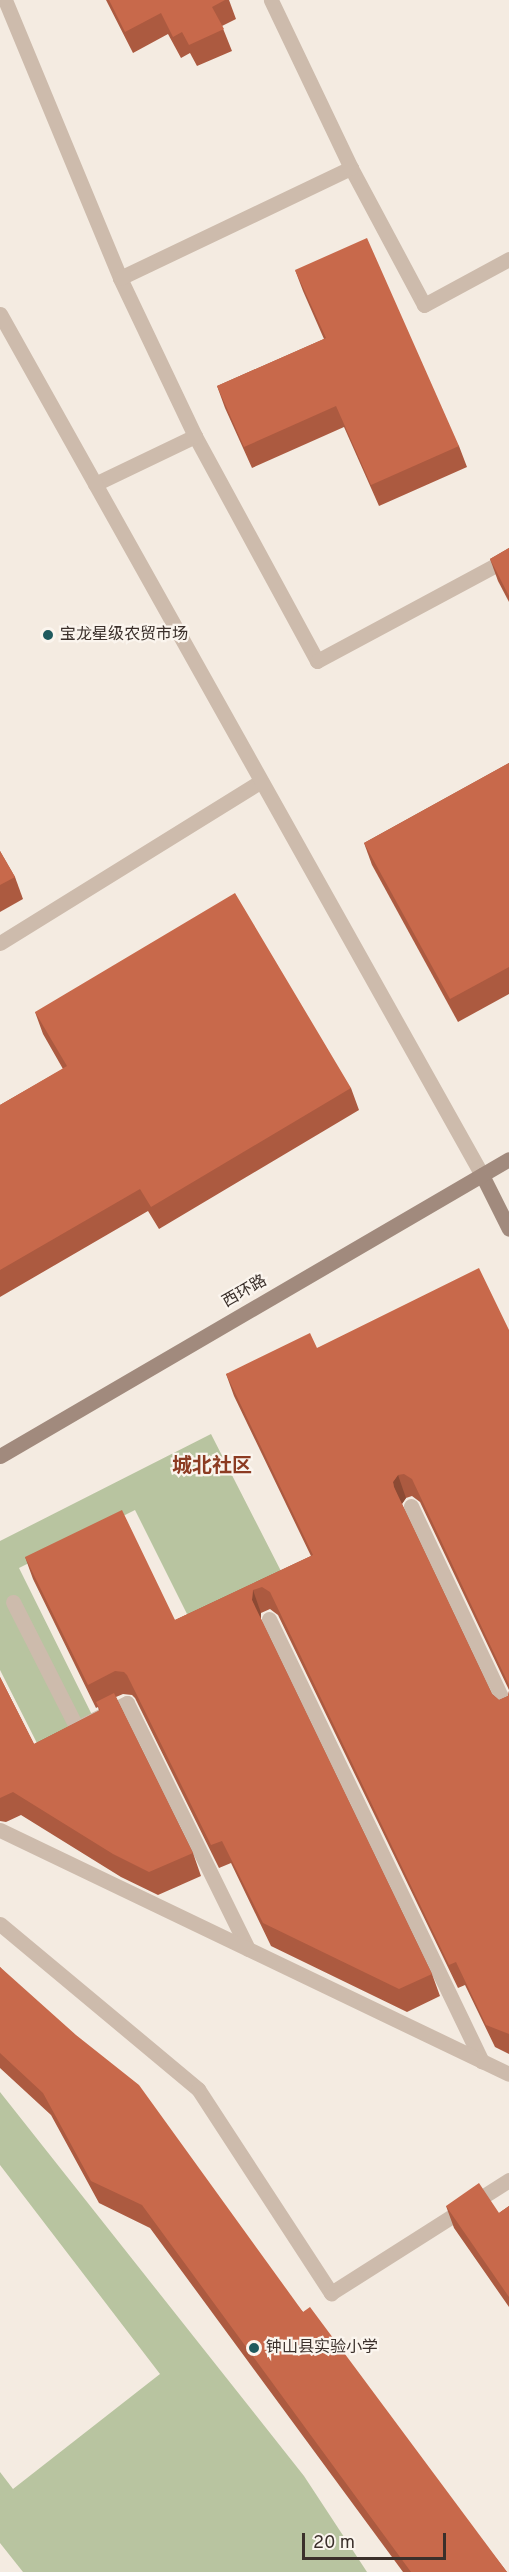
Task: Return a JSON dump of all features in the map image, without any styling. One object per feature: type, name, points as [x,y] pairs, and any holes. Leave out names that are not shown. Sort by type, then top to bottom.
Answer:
[{"type":"street","points":[[5,0],[120,278],[195,436],[317,661],[509,558]]},
{"type":"street","points":[[271,0],[351,168],[424,305],[509,260]]},
{"type":"street","points":[[120,278],[351,168]]},
{"type":"street","points":[[0,314],[482,1175],[509,1229]]},
{"type":"street","points":[[94,484],[195,436]]},
{"type":"street","points":[[0,943],[261,781]]},
{"type":"street","name":"西环路","points":[[0,1456],[509,1159]]},
{"type":"street","points":[[411,1506],[509,1713]]},
{"type":"street","points":[[12,1602],[77,1728],[127,1703],[248,1949]]},
{"type":"street","points":[[269,1619],[482,2061]]},
{"type":"street","points":[[0,1830],[509,2074]]},
{"type":"street","points":[[0,1924],[198,2089],[331,2293],[509,2180]]},
{"type":"green space","points":[[211,1434],[284,1577],[192,1624],[135,1510],[19,1568],[99,1729],[44,1757],[0,1670],[0,1541]]},
{"type":"green space","points":[[0,2092],[304,2476],[367,2572],[23,2572],[0,2543],[0,2472],[13,2489],[160,2374],[0,2165]]},
{"type":"building","points":[[109,0],[225,0],[212,7],[224,29],[189,45],[182,32],[173,37],[161,13],[125,32]]},
{"type":"building","points":[[367,238],[459,446],[371,485],[336,406],[244,447],[217,386],[326,338],[295,270]]},
{"type":"building","points":[[509,548],[509,596],[490,559]]},
{"type":"building","points":[[509,763],[509,967],[450,999],[364,843]]},
{"type":"building","points":[[0,851],[15,877],[0,885]]},
{"type":"building","points":[[235,893],[351,1088],[151,1207],[140,1189],[0,1270],[0,1105],[67,1066],[35,1012]]},
{"type":"building","points":[[479,1268],[509,1330],[509,1685],[412,1479],[404,1474],[398,1475],[393,1482],[492,1694],[499,1700],[508,1696],[509,1691],[509,2034],[486,2025],[456,1962],[449,1965],[270,1592],[262,1587],[253,1590],[252,1600],[432,1974],[399,1989],[263,1923],[222,1841],[211,1845],[127,1675],[124,1672],[115,1671],[88,1685],[25,1557],[122,1510],[175,1620],[313,1555],[226,1374],[310,1333],[317,1348]]},
{"type":"building","points":[[0,1677],[34,1744],[100,1710],[96,1702],[114,1693],[193,1853],[149,1872],[113,1854],[13,1792],[0,1798]]},
{"type":"building","points":[[0,1967],[76,2035],[139,2085],[303,2312],[310,2307],[507,2572],[411,2572],[142,2205],[91,2181],[43,2093],[0,2053]]},
{"type":"building","points":[[479,2183],[499,2213],[509,2206],[509,2297],[446,2206]]},
{"type":"place","name":"宝龙·星级农贸市场","points":[[48,635]]},
{"type":"place","name":"钟山县实验小学","points":[[254,2348]]},
{"type":"district","name":"城北社区","points":[[212,1467]]}]
